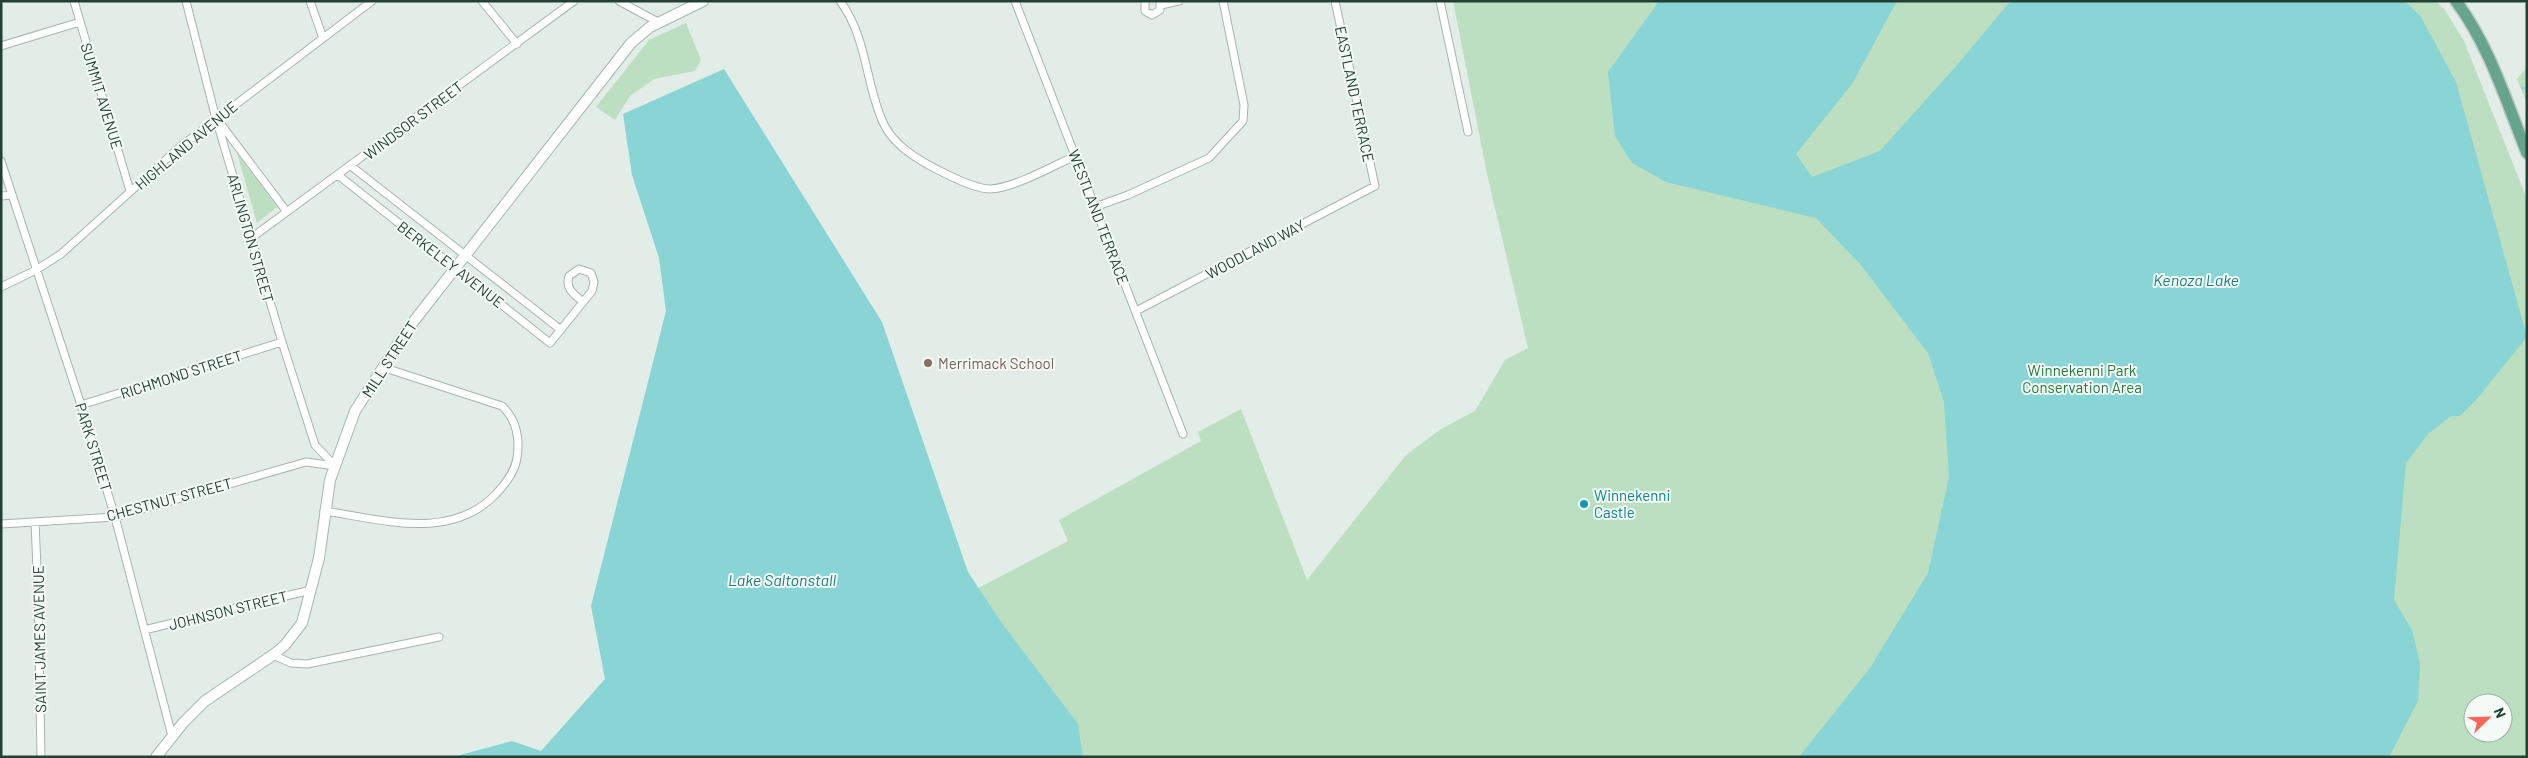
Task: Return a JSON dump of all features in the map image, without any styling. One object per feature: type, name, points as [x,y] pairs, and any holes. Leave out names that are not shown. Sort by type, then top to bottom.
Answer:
[{"type":"main road","name":"MILL STREET","points":[[156,757],[172,736],[205,701],[273,656],[285,645],[302,623],[319,558],[324,511],[335,466],[355,411],[407,330],[619,57],[641,33],[658,22],[703,1]]},
{"type":"main road","points":[[2456,1],[2472,22],[2494,68],[2527,153]]},
{"type":"street","name":"SUMMIT AVENUE","points":[[74,1],[130,192]]},
{"type":"street","name":"ARLINGTON STREET","points":[[186,1],[216,118],[282,342],[315,445],[335,466]]},
{"type":"street","points":[[310,1],[323,38]]},
{"type":"street","name":"HIGHLAND AVENUE","points":[[1,287],[36,270],[67,249],[181,146],[372,1]]},
{"type":"street","points":[[482,1],[517,44]]},
{"type":"street","name":"WINDSOR STREET","points":[[251,238],[574,1]]},
{"type":"street","points":[[619,1],[658,22]]},
{"type":"street","points":[[840,1],[855,25],[861,40],[874,97],[885,128],[908,152],[964,182],[990,189],[1028,177],[1075,156]]},
{"type":"street","name":"WESTLAND TERRACE","points":[[1015,1],[1183,434]]},
{"type":"street","points":[[1144,1],[1144,8],[1150,14],[1158,13],[1160,3],[1179,1]]},
{"type":"street","points":[[1095,207],[1137,191],[1209,158],[1242,121],[1244,105],[1222,1]]},
{"type":"street","name":"EASTLAND TERRACE","points":[[1335,1],[1375,186]]},
{"type":"street","points":[[1440,1],[1468,132]]},
{"type":"street","points":[[1,46],[80,22]]},
{"type":"street","points":[[216,118],[287,212]]},
{"type":"street","name":"PARK STREET","points":[[1,161],[115,517],[172,736]]},
{"type":"street","name":"BERKELEY AVENUE","points":[[350,166],[561,330]]},
{"type":"street","name":"BERKELEY AVENUE","points":[[338,175],[550,343],[561,330],[583,302],[592,290],[594,282],[590,273],[579,269],[569,276],[568,285],[571,292],[583,302]]},
{"type":"street","name":"WOODLAND WAY","points":[[1136,311],[1375,186]]},
{"type":"street","points":[[1,196],[12,195]]},
{"type":"street","name":"RICHMOND STREET","points":[[81,406],[282,342]]},
{"type":"street","points":[[324,511],[398,523],[428,525],[453,520],[476,510],[489,501],[505,484],[516,464],[518,446],[516,428],[512,415],[502,406],[382,367]]},
{"type":"street","name":"CHESTNUT STREET","points":[[1,524],[115,517],[306,462],[335,466]]},
{"type":"street","name":"SAINT JAMES AVENUE","points":[[35,522],[39,601],[41,757]]},
{"type":"street","name":"JOHNSON STREET","points":[[144,630],[311,590]]},
{"type":"street","points":[[273,656],[291,663],[307,664],[439,637]]},
{"type":"green space","name":"Winnekenni Park Conservation Area","points":[[1453,1],[2436,1],[2445,10],[2464,41],[2527,199],[2527,757],[1071,757],[971,592],[1068,541],[1059,520],[1201,441],[1198,432],[1241,409],[1307,580],[1406,455],[1441,429],[1475,411],[1505,360],[1528,348],[1487,174]]},
{"type":"green space","points":[[686,23],[701,60],[695,71],[654,79],[630,96],[615,120],[596,107],[649,40]]},
{"type":"green space","points":[[2527,67],[2527,103],[2517,79]]},
{"type":"green space","points":[[237,153],[277,207],[257,223]]},
{"type":"water","name":"Kenoza Lake","points":[[1659,1],[1897,1],[1852,84],[1796,154],[1812,177],[1880,151],[1957,65],[2008,4],[2013,1],[2405,1],[2421,17],[2456,82],[2527,337],[2477,399],[2460,416],[2451,416],[2428,434],[2406,463],[2394,600],[2412,630],[2420,663],[2418,701],[2389,757],[1799,757],[1870,668],[1928,573],[1949,477],[1944,402],[1928,353],[1860,264],[1816,218],[1666,182],[1632,163],[1615,136],[1608,72]]},
{"type":"water","name":"Lake Saltonstall","points":[[724,69],[882,322],[968,572],[1001,622],[1078,724],[1083,757],[453,757],[512,741],[541,751],[605,679],[591,606],[666,311],[659,258],[632,175],[623,114]]},
{"type":"waterway","points":[[2522,88],[2527,88]]},
{"type":"place","name":"Merrimack School","points":[[928,363]]},
{"type":"place","name":"Winnekenni Castle","points":[[1584,504]]}]
